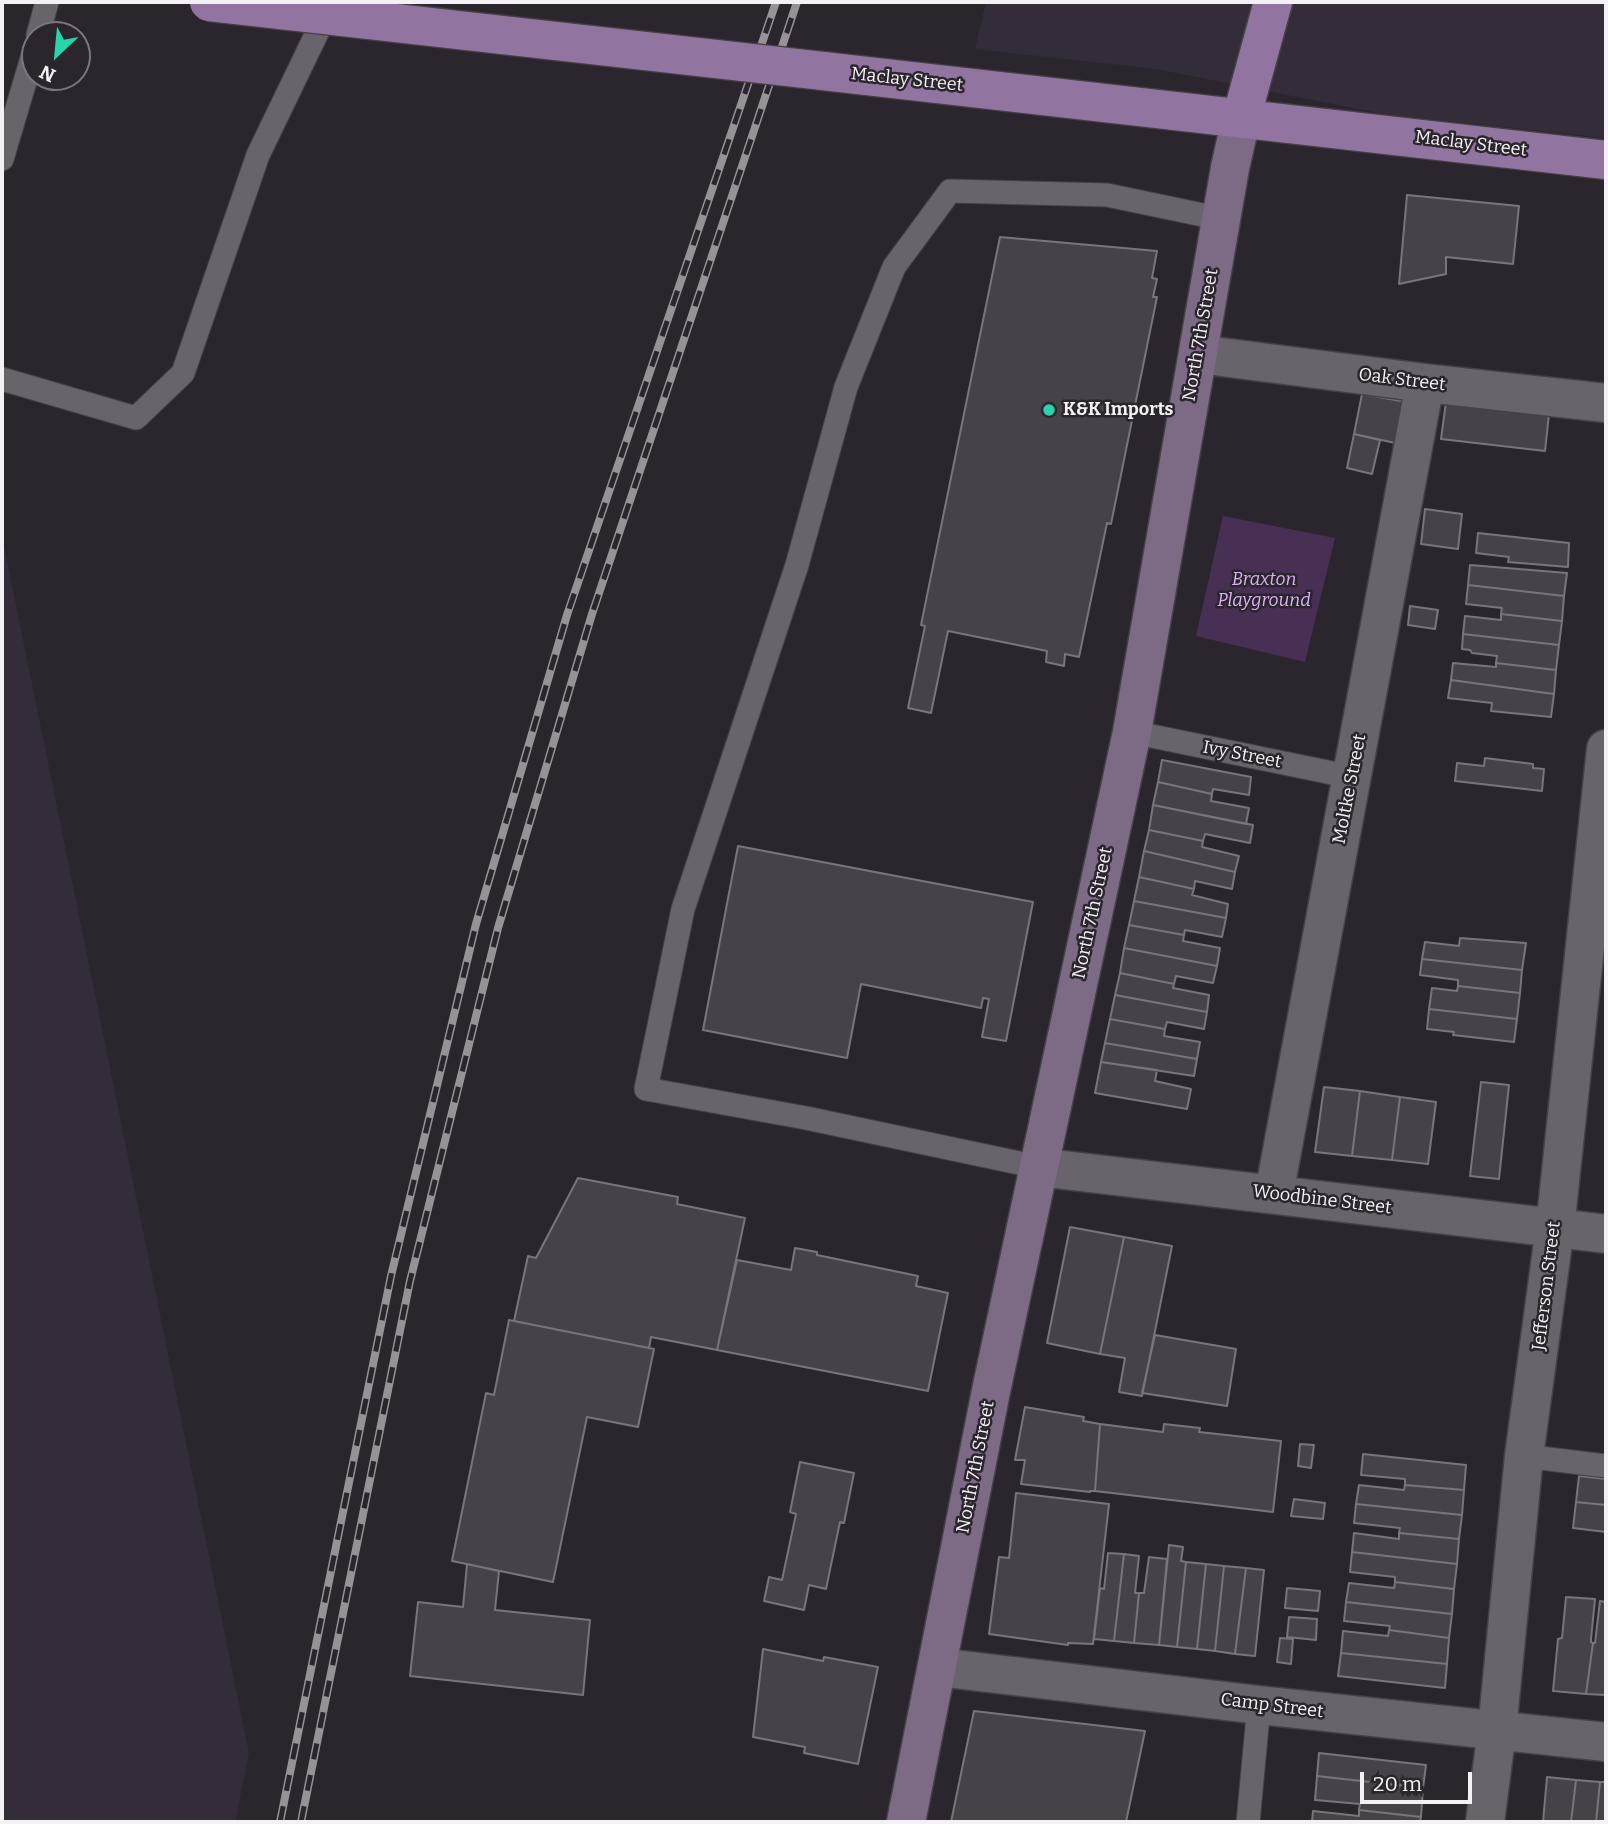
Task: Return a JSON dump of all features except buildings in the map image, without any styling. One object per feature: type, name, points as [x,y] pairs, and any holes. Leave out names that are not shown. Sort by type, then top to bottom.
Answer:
[{"type":"main road","name":"Maclay Street","points":[[209,2],[1606,160]]},
{"type":"main road","name":"North 7th Street","points":[[906,1822],[991,1391],[1132,733],[1241,119],[1273,2]]},
{"type":"street","name":"Oak Street","points":[[1198,354],[1606,403]]},
{"type":"street","name":"Moltke Street","points":[[1275,1194],[1426,383]]},
{"type":"street","name":"Jefferson Street","points":[[1485,1822],[1497,1730],[1524,1456],[1555,1228],[1604,808],[1606,749]]},
{"type":"street","name":"Woodbine Street","points":[[1038,1167],[1606,1234]]},
{"type":"street","name":"Camp Street","points":[[937,1667],[1606,1742]]},
{"type":"lane","points":[[42,21],[47,2]]},
{"type":"lane","points":[[2,379],[136,418],[183,373],[258,155],[332,2]]},
{"type":"lane","points":[[2,159],[22,91]]},
{"type":"lane","points":[[1038,1167],[806,1118],[646,1088],[683,909],[797,565],[846,387],[894,267],[950,191],[1107,195],[1222,219]]},
{"type":"lane","name":"Ivy Street","points":[[1132,733],[1352,777]]},
{"type":"lane","points":[[1524,1456],[1606,1466]]},
{"type":"lane","points":[[1248,1822],[1259,1705]]},
{"type":"shaded area","points":[[986,2],[1606,2],[1606,138],[1384,114],[1156,69],[975,49]]},
{"type":"shaded area","points":[[2,536],[249,1753],[235,1822],[2,1822]]},
{"type":"green space","name":"Braxton Playground","points":[[1223,516],[1335,538],[1305,662],[1196,636]]},
{"type":"railway","points":[[280,1822],[391,1276],[476,924],[567,615],[776,2]]},
{"type":"railway","points":[[301,1822],[410,1281],[498,928],[592,614],[797,2]]},
{"type":"place","name":"K&K Imports","points":[[1049,410]]}]
